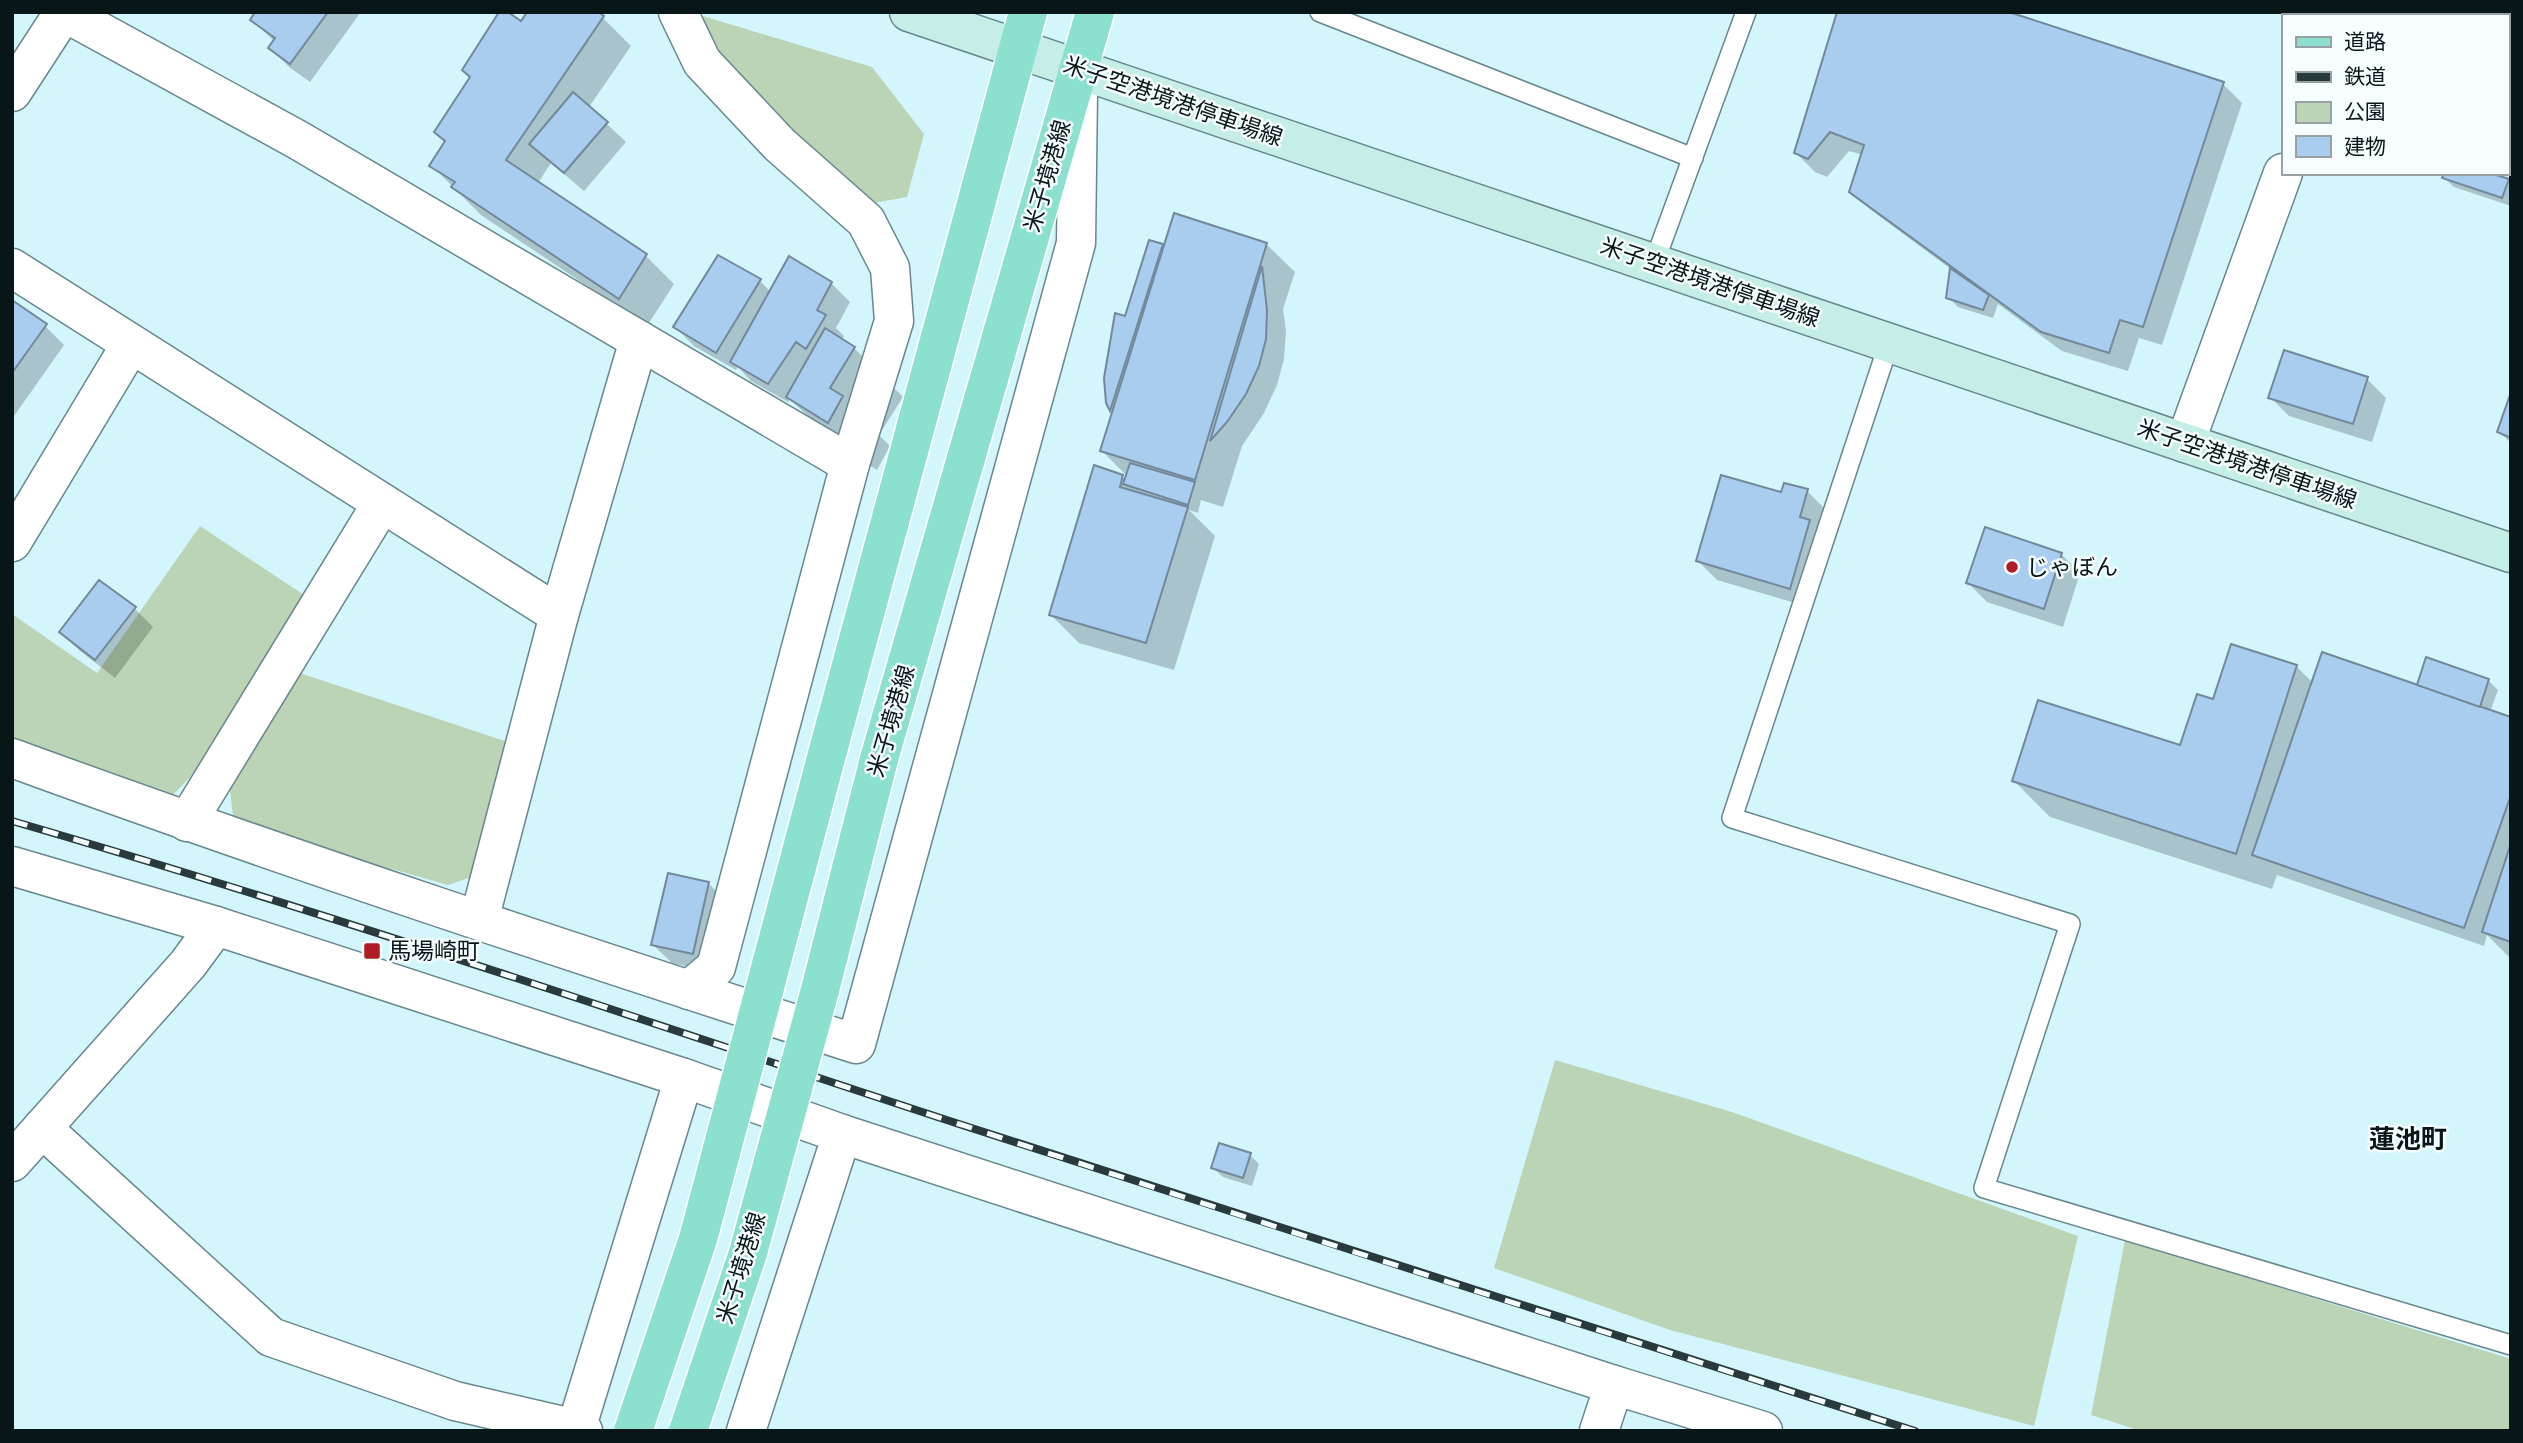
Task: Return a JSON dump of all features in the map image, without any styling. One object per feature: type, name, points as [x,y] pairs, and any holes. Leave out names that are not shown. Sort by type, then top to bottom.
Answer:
[{"type":"main road","name":"米子空港境港停車場線","points":[[909,12],[2511,553]]},
{"type":"main road","points":[[633,1431],[698,1239],[1028,12]]},
{"type":"main road","name":"米子境港線","points":[[688,1431],[748,1253],[879,760],[1095,12]]},
{"type":"street","points":[[12,92],[64,12],[298,140],[850,464]]},
{"type":"street","points":[[678,12],[702,62],[780,145],[866,221],[890,268],[894,321],[850,464],[716,967],[689,990]]},
{"type":"street","points":[[12,758],[187,822],[856,1044],[1076,243],[1078,69]]},
{"type":"street","points":[[2185,443],[2282,175]]},
{"type":"street","points":[[12,268],[559,615]]},
{"type":"street","points":[[479,920],[559,615],[639,340]]},
{"type":"street","points":[[12,542],[131,344]]},
{"type":"street","points":[[187,822],[383,503]]},
{"type":"street","points":[[12,866],[216,926],[684,1079],[842,1134],[1763,1431]]},
{"type":"street","points":[[12,1162],[188,964],[216,926]]},
{"type":"street","points":[[42,1128],[271,1337],[455,1401],[578,1430],[684,1079]]},
{"type":"street","points":[[746,1431],[842,1134]]},
{"type":"street","points":[[1599,1431],[1614,1385]]},
{"type":"lane","points":[[1320,12],[1693,158]]},
{"type":"lane","points":[[1654,263],[1746,12]]},
{"type":"lane","points":[[1889,343],[1732,818],[2070,924],[1984,1188],[2511,1345]]},
{"type":"green space","points":[[703,16],[872,67],[924,134],[907,197],[868,204],[795,141],[701,38]]},
{"type":"green space","points":[[200,526],[307,597],[191,776],[171,797],[12,751],[12,614],[97,673]]},
{"type":"green space","points":[[297,672],[508,742],[480,874],[448,885],[234,824],[228,776]]},
{"type":"green space","points":[[1555,1060],[1732,1112],[2078,1236],[2034,1426],[1670,1330],[1494,1268]]},
{"type":"green space","points":[[2125,1240],[2511,1359],[2511,1431],[2141,1431],[2091,1415]]},
{"type":"building","points":[[255,12],[328,12],[290,64],[268,48],[275,38],[250,20]]},
{"type":"building","points":[[499,12],[508,12],[521,21],[527,12],[598,12],[604,16],[506,160],[647,254],[619,299],[451,187],[455,182],[429,166],[445,141],[434,132],[470,77],[462,70]]},
{"type":"building","points":[[1837,12],[2009,12],[2224,82],[2143,327],[2120,320],[2109,353],[2041,332],[1849,192],[1864,145],[1830,132],[1808,159],[1794,153]]},
{"type":"building","points":[[573,92],[608,122],[564,173],[529,144]]},
{"type":"building","points":[[2443,175],[2496,175],[2509,179],[2502,198],[2442,178]]},
{"type":"building","points":[[1174,213],[1267,243],[1195,480],[1100,451]]},
{"type":"building","points":[[1149,240],[1163,244],[1110,411],[1106,403],[1104,378],[1115,313],[1125,316]]},
{"type":"building","points":[[718,255],[761,279],[716,353],[673,327]]},
{"type":"building","points":[[789,256],[832,282],[817,310],[826,315],[806,349],[796,342],[768,384],[730,362]]},
{"type":"building","points":[[1262,266],[1267,310],[1266,339],[1259,366],[1246,394],[1210,441]]},
{"type":"building","points":[[1950,268],[1989,295],[1983,310],[1946,298]]},
{"type":"building","points":[[12,300],[47,324],[12,373]]},
{"type":"building","points":[[825,328],[855,347],[830,388],[843,396],[828,423],[786,397]]},
{"type":"building","points":[[2284,350],[2368,377],[2353,424],[2268,398]]},
{"type":"building","points":[[2511,392],[2511,438],[2497,432]]},
{"type":"building","points":[[1130,463],[1195,482],[1188,505],[1123,484]]},
{"type":"building","points":[[1094,465],[1123,475],[1120,487],[1188,507],[1146,643],[1049,615]]},
{"type":"building","points":[[1721,475],[1781,492],[1784,483],[1808,489],[1800,517],[1810,520],[1790,589],[1696,561]]},
{"type":"building","points":[[1985,527],[2062,553],[2044,609],[1966,583]]},
{"type":"building","points":[[99,580],[136,607],[95,660],[59,632]]},
{"type":"building","points":[[2231,644],[2297,665],[2236,854],[2012,781],[2038,700],[2180,745],[2197,694],[2213,699]]},
{"type":"building","points":[[2322,652],[2511,717],[2511,795],[2464,928],[2252,855]]},
{"type":"building","points":[[2426,657],[2489,679],[2480,707],[2417,685]]},
{"type":"building","points":[[2511,843],[2511,942],[2482,932]]},
{"type":"building","points":[[668,873],[709,882],[693,954],[651,945]]},
{"type":"building","points":[[1219,1143],[1251,1153],[1243,1178],[1211,1168]]},
{"type":"railway","points":[[12,821],[368,930],[1078,1163],[1915,1431]]},
{"type":"place","name":"じゃぼん","points":[[2012,567]]},
{"type":"place","name":"馬場崎町","points":[[372,951]]},
{"type":"district","name":"蓮池町","points":[[2408,1139]]}]
